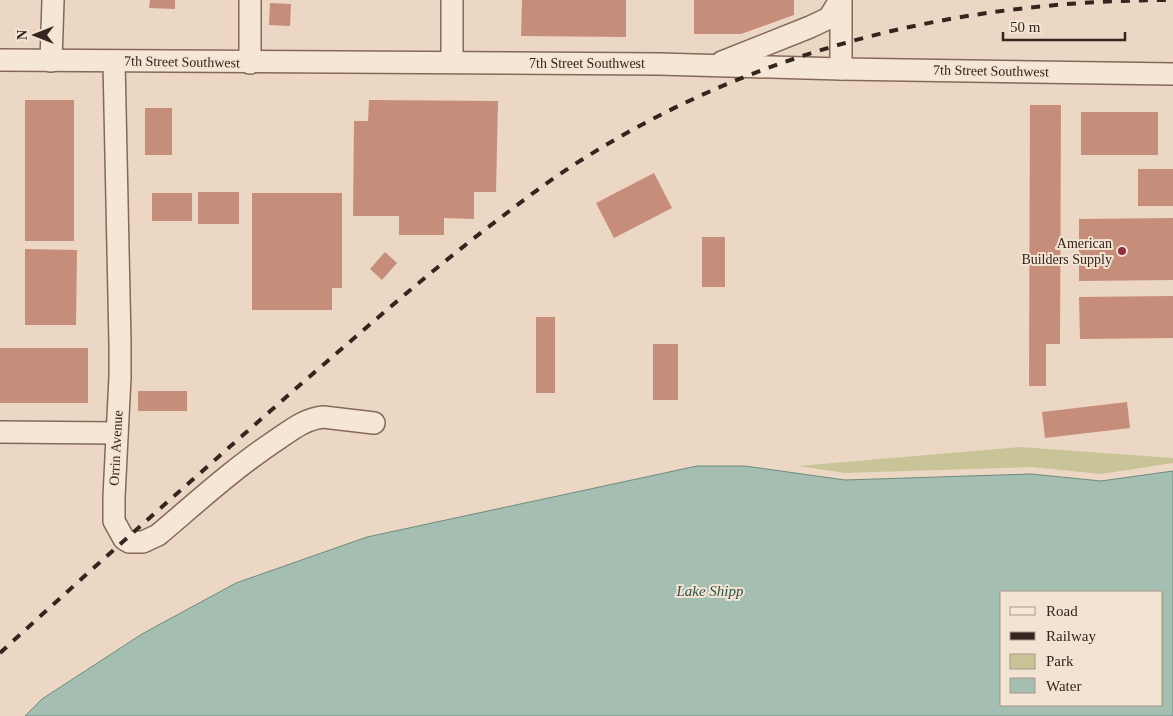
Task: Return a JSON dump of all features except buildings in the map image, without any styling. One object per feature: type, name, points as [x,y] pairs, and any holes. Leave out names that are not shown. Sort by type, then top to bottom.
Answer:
[{"type":"street","points":[[51,61],[53,0]]},
{"type":"street","points":[[250,0],[250,63]]},
{"type":"street","points":[[452,0],[452,62]]},
{"type":"street","points":[[713,65],[830,18],[840,0]]},
{"type":"street","points":[[840,0],[841,69]]},
{"type":"street","name":"7th Street Southwest","points":[[0,60],[713,65],[1173,74]]},
{"type":"street","name":"Orrin Avenue","points":[[114,62],[120,323],[120,377],[114,521],[124,539],[129,542],[143,542],[158,535],[244,462],[303,423],[323,417],[374,424]]},
{"type":"street","points":[[0,432],[117,433]]},
{"type":"green space","points":[[1020,447],[1173,458],[1173,463],[1101,474],[1031,467],[845,473],[798,466]]},
{"type":"water","name":"Lake Shipp","points":[[697,466],[745,466],[845,480],[1031,474],[1101,481],[1173,471],[1173,716],[25,716],[42,699],[142,634],[236,583],[367,537]]},
{"type":"railway","points":[[0,653],[301,384],[448,259],[519,203],[561,173],[651,120],[721,86],[793,59],[867,37],[942,21],[1018,9],[1095,2],[1173,0]]},
{"type":"place","name":"American Builders Supply","points":[[1122,251]]}]
